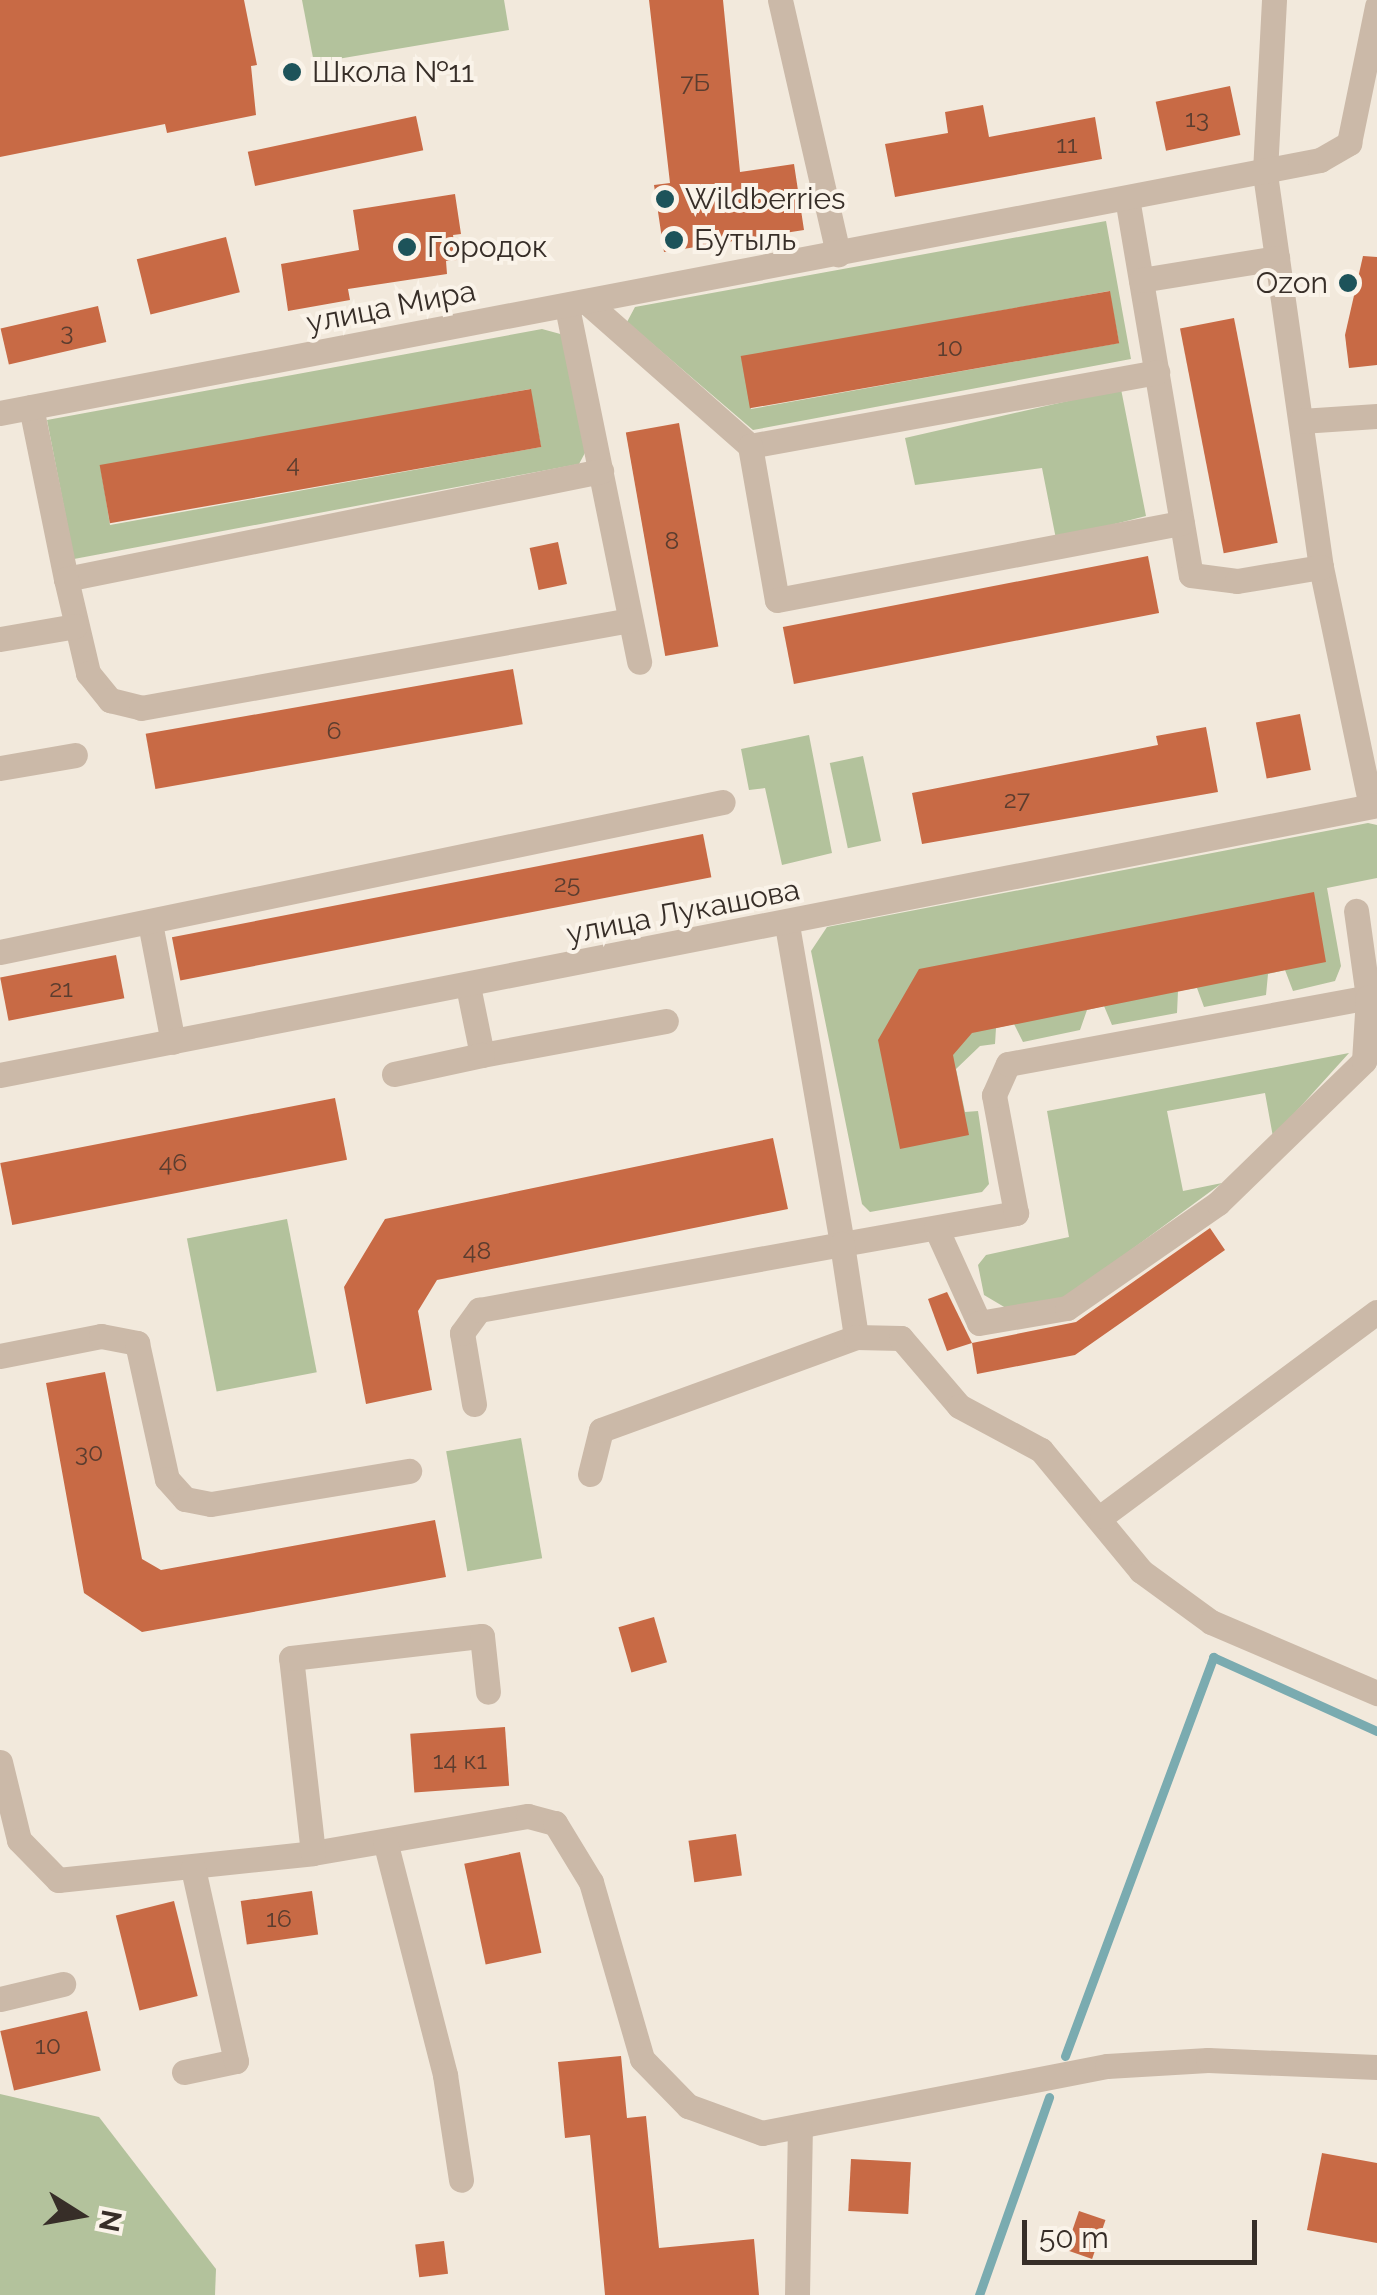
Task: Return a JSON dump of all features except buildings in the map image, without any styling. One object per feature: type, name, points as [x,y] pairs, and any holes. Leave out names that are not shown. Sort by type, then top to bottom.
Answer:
[{"type":"street","points":[[780,0],[838,254]]},
{"type":"street","points":[[1274,0],[1266,174],[1321,567],[1374,806]]},
{"type":"street","name":"улица Мира","points":[[0,413],[1266,174],[1320,160],[1348,143],[1377,6]]},
{"type":"street","points":[[1127,198],[1191,575],[1237,580],[1321,567]]},
{"type":"street","points":[[1141,280],[1277,258]]},
{"type":"street","points":[[577,305],[750,446],[777,600],[1182,523]]},
{"type":"street","points":[[577,305],[600,471],[639,662]]},
{"type":"street","points":[[750,446],[1156,372]]},
{"type":"street","points":[[31,407],[75,626],[88,673],[110,700],[141,708],[630,620]]},
{"type":"street","points":[[1301,421],[1377,416]]},
{"type":"street","points":[[66,579],[600,471]]},
{"type":"street","points":[[0,639],[75,626]]},
{"type":"street","points":[[0,768],[76,755]]},
{"type":"street","points":[[0,952],[723,802]]},
{"type":"street","name":"улица Лукашова","points":[[0,1074],[787,925],[1374,806]]},
{"type":"street","points":[[936,1228],[978,1323],[1068,1308],[1218,1203],[1364,1062],[1368,997],[1356,910]]},
{"type":"street","points":[[150,923],[173,1042]]},
{"type":"street","points":[[787,925],[856,1337]]},
{"type":"street","points":[[468,986],[482,1055]]},
{"type":"street","points":[[474,1404],[462,1333],[479,1310],[1016,1213],[994,1095],[1008,1064],[1368,997]]},
{"type":"street","points":[[394,1074],[666,1020]]},
{"type":"street","points":[[1102,1516],[1377,1312]]},
{"type":"street","points":[[0,1356],[101,1336],[137,1343],[167,1479],[185,1499],[211,1504],[409,1471]]},
{"type":"street","points":[[590,1474],[602,1430],[856,1337],[901,1338],[959,1406],[1041,1450],[1102,1516],[1141,1571],[1210,1622],[1377,1693]]},
{"type":"street","points":[[313,1853],[291,1658],[482,1636],[488,1692]]},
{"type":"street","points":[[0,1762],[10,1838],[58,1880],[313,1853],[528,1816],[555,1823],[591,1882],[642,2059],[688,2106],[762,2133],[800,2130],[1107,2066],[1208,2060],[1377,2067]]},
{"type":"street","points":[[385,1841],[445,2075],[462,2180]]},
{"type":"street","points":[[184,2072],[236,2061],[193,1868]]},
{"type":"street","points":[[0,1999],[63,1984]]},
{"type":"street","points":[[797,2295],[800,2130]]},
{"type":"green space","points":[[302,0],[504,0],[509,30],[314,63]]},
{"type":"green space","points":[[1106,221],[1131,359],[753,430],[627,322],[635,307]],"holes":[[[1109,291],[1119,343],[751,409],[742,358]]]},
{"type":"green space","points":[[542,329],[564,335],[586,451],[579,464],[74,559],[47,420]],"holes":[[[530,389],[541,447],[110,525],[101,469]]]},
{"type":"green space","points":[[1121,389],[1146,516],[1056,539],[1042,468],[915,485],[905,438]]},
{"type":"green space","points":[[809,735],[832,853],[782,865],[765,788],[749,790],[741,749]]},
{"type":"green space","points":[[863,756],[881,841],[848,848],[830,763]]},
{"type":"green space","points":[[1368,823],[1377,825],[1377,878],[1327,888],[1341,966],[1335,981],[1293,991],[1285,970],[1268,974],[1266,995],[1204,1007],[1197,988],[1178,991],[1177,1013],[1112,1025],[1104,1006],[1087,1010],[1080,1030],[1023,1042],[1014,1024],[996,1028],[995,1044],[980,1046],[956,1069],[965,1112],[978,1111],[989,1184],[982,1192],[870,1212],[862,1204],[811,951],[827,927]]},
{"type":"green space","points":[[1349,1053],[1273,1137],[1265,1093],[1167,1111],[1183,1191],[1222,1183],[1067,1297],[1011,1311],[984,1295],[978,1265],[986,1255],[1069,1237],[1047,1111]]},
{"type":"green space","points":[[287,1219],[317,1372],[217,1392],[187,1238]]},
{"type":"green space","points":[[521,1438],[542,1558],[467,1571],[446,1451]]},
{"type":"green space","points":[[0,2094],[99,2117],[216,2269],[215,2295],[0,2295]]},
{"type":"waterway","points":[[1065,2056],[1213,1657],[1377,1731]]},
{"type":"waterway","points":[[979,2295],[1049,2097]]},
{"type":"place","name":"Школа №11","points":[[292,72]]},
{"type":"place","name":"Wildberries","points":[[665,199]]},
{"type":"place","name":"Бутыль","points":[[674,240]]},
{"type":"place","name":"Городок","points":[[407,247]]},
{"type":"place","name":"Ozon","points":[[1348,283]]}]
